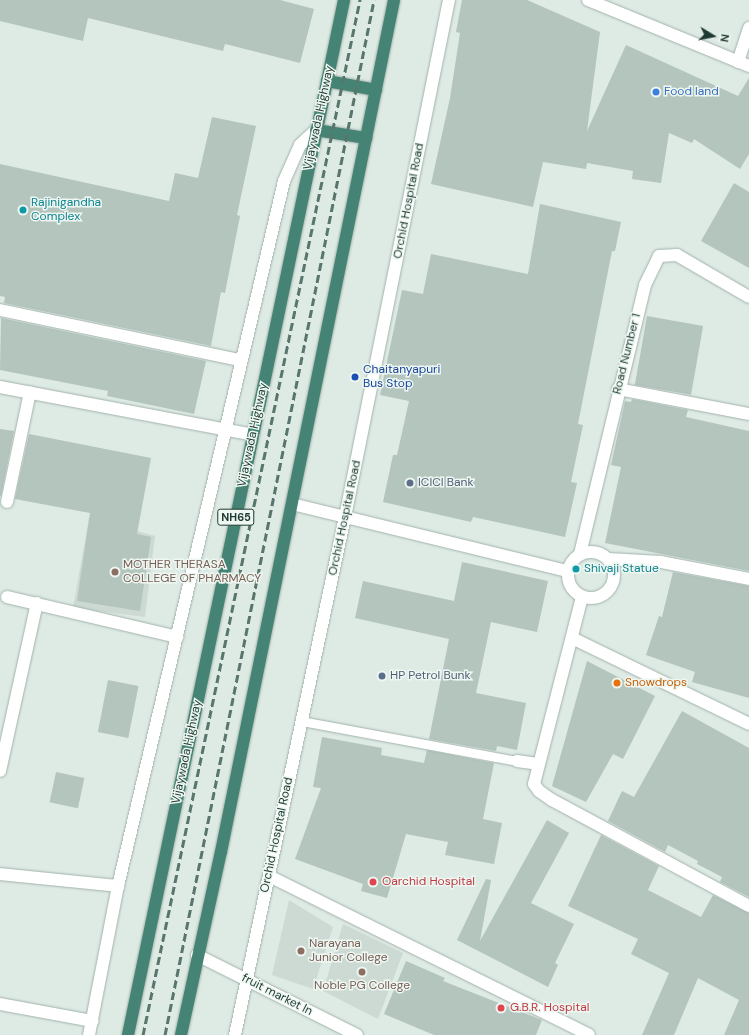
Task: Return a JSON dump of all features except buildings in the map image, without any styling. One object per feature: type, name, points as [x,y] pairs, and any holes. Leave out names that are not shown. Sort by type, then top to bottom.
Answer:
[{"type":"highway","name":"Vijaywada Highway","points":[[128,1035],[344,0]]},
{"type":"highway","points":[[181,1035],[292,504],[394,0]]},
{"type":"highway","points":[[327,81],[376,90]]},
{"type":"highway","points":[[316,130],[366,138]]},
{"type":"street","name":"Orchid Hospital Road","points":[[235,1035],[345,517],[449,0]]},
{"type":"street","points":[[588,0],[613,5],[743,64],[749,28]]},
{"type":"street","points":[[89,1035],[118,886],[226,430],[240,360],[284,181],[300,145],[316,130]]},
{"type":"street","name":"Road Number 1","points":[[580,554],[618,388],[645,285],[660,256],[678,255],[749,296]]},
{"type":"street","points":[[0,310],[240,360]]},
{"type":"street","points":[[0,387],[253,435]]},
{"type":"street","points":[[618,388],[749,414]]},
{"type":"street","points":[[7,502],[30,392]]},
{"type":"street","points":[[292,504],[568,571]]},
{"type":"street","points":[[608,559],[614,573],[611,586],[597,598],[582,597],[572,589],[568,571],[573,559],[580,554],[593,551],[608,559],[661,562],[749,579]]},
{"type":"street","points":[[7,597],[177,637]]},
{"type":"street","points":[[582,597],[534,784],[539,791],[552,800],[749,906]]},
{"type":"street","points":[[0,771],[37,603]]},
{"type":"street","points":[[572,638],[749,724]]},
{"type":"street","points":[[517,761],[538,764]]},
{"type":"street","points":[[0,874],[118,886]]},
{"type":"street","points":[[268,876],[589,1035]]},
{"type":"street","name":"fruit market ln","points":[[197,955],[357,1035]]},
{"type":"street","points":[[0,1004],[92,1020]]},
{"type":"lane","points":[[302,721],[517,761]]},
{"type":"shaded area","name":"MOTHER THERASA COLLEGE OF PHARMACY","points":[[89,518],[155,536],[145,617],[73,608]]},
{"type":"shaded area","name":"Narayana Junior College","points":[[289,900],[333,927],[313,989],[272,975]]},
{"type":"shaded area","name":"Noble PG College","points":[[343,924],[403,953],[378,1019],[323,991]]},
{"type":"railway","points":[[143,1035],[360,0]]},
{"type":"railway","points":[[165,1035],[374,0]]},
{"type":"place","name":"Food land","points":[[656,92]]},
{"type":"place","name":"Rajinigandha Complex","points":[[23,210]]},
{"type":"place","name":"Chaitanyapuri Bus Stop","points":[[355,377]]},
{"type":"place","name":"ICICI Bank","points":[[410,483]]},
{"type":"place","name":"Shivaji Statue","points":[[576,569]]},
{"type":"place","name":"MOTHER THERASA COLLEGE OF PHARMACY","points":[[115,572]]},
{"type":"place","name":"HP Petrol Bunk","points":[[382,676]]},
{"type":"place","name":"Snowdrops","points":[[617,683]]},
{"type":"place","name":"Oarchid Hospital","points":[[373,882]]},
{"type":"place","name":"Narayana Junior College","points":[[301,951]]},
{"type":"place","name":"Noble PG College","points":[[362,972]]},
{"type":"place","name":"G.B.R. Hospital","points":[[501,1008]]}]
